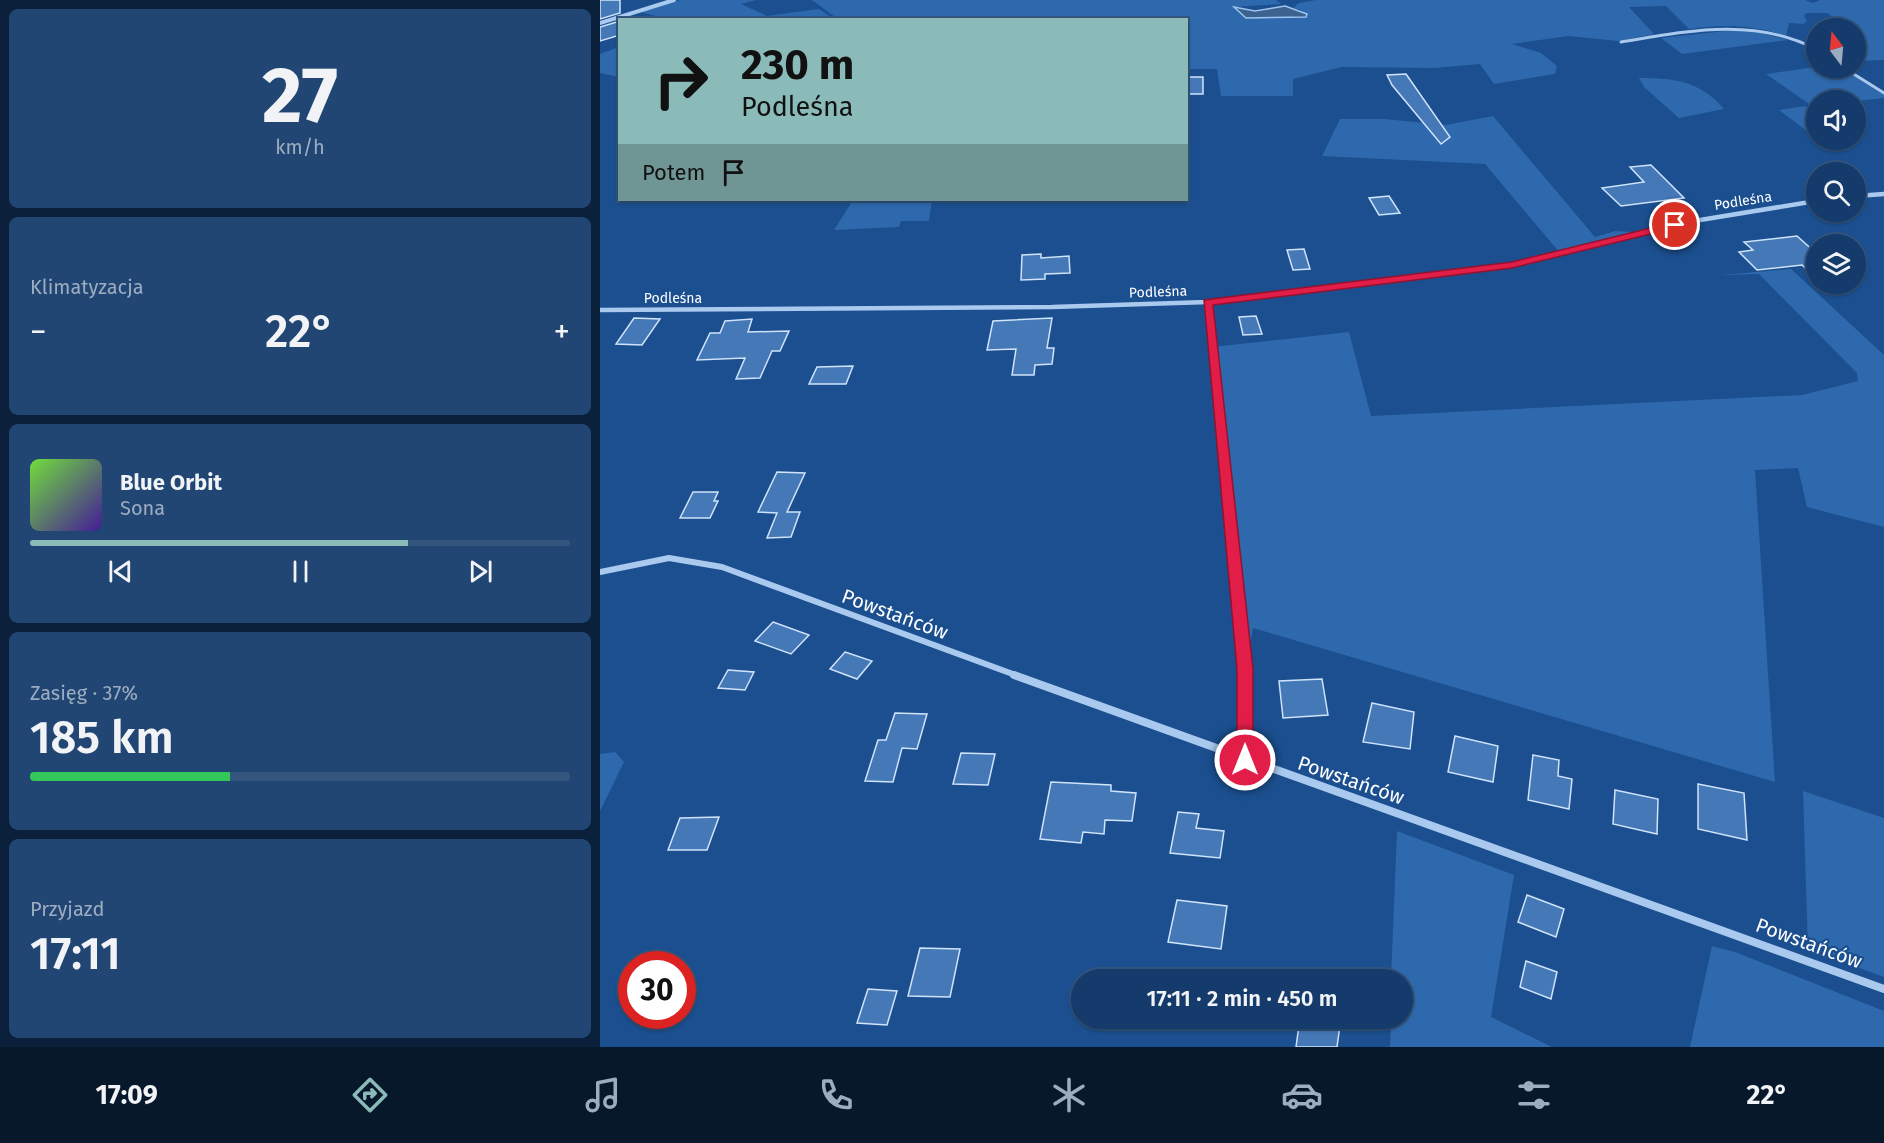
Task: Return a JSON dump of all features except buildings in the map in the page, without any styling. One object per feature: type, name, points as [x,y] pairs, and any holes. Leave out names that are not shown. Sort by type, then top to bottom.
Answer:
[{"type":"street","points":[[600,23],[674,0]]},
{"type":"street","points":[[1866,195],[1884,194]]},
{"type":"street","name":"Podleśna","points":[[600,310],[1031,307],[1208,302],[1512,265],[1695,221],[1806,203]]},
{"type":"street","points":[[1208,302],[1245,669],[1245,760]]},
{"type":"street","name":"Powstańców","points":[[600,572],[669,558],[722,567],[1245,760],[1602,885],[1884,989]]},
{"type":"lane","points":[[1621,42],[1677,33],[1746,28],[1806,44]]},
{"type":"lane","points":[[1860,78],[1884,93]]},
{"type":"shaded area","points":[[680,0],[756,0],[741,4],[767,16],[819,9],[832,18],[664,18],[640,12]]},
{"type":"shaded area","points":[[812,0],[1276,0],[1281,4],[1234,7],[1246,18],[1306,17],[1301,10],[1293,8],[1299,3],[1316,0],[1805,0],[1813,3],[1820,0],[1884,0],[1884,60],[1866,61],[1866,18],[1835,18],[1827,13],[1806,13],[1804,24],[1789,23],[1786,36],[1738,26],[1689,29],[1666,6],[1629,7],[1654,34],[1618,41],[1568,36],[1512,44],[1541,53],[1557,66],[1555,74],[1494,84],[1480,64],[1435,68],[1342,67],[1293,79],[1293,96],[1221,96],[1217,69],[1188,69],[1188,18],[836,18]]},
{"type":"shaded area","points":[[1285,6],[1307,14],[1306,17],[1246,18],[1234,7],[1255,11]]},
{"type":"shaded area","points":[[1744,29],[1788,40],[1682,54],[1661,38]]},
{"type":"shaded area","points":[[618,47],[618,77],[600,73],[600,54]]},
{"type":"shaded area","points":[[1806,68],[1806,78],[1857,78],[1884,95],[1884,98],[1866,100],[1866,90],[1806,90],[1806,102],[1766,74]]},
{"type":"shaded area","points":[[1639,78],[1675,80],[1686,83],[1706,92],[1724,109],[1679,118],[1644,87]]},
{"type":"shaded area","points":[[1806,107],[1806,130],[1779,110]]},
{"type":"shaded area","points":[[1493,116],[1595,237],[1615,231],[1633,232],[1599,244],[1560,253],[1485,164],[1322,156],[1340,119],[1384,119],[1446,125]]},
{"type":"shaded area","points":[[852,201],[932,201],[929,221],[901,221],[899,227],[834,230]]},
{"type":"shaded area","points":[[1791,269],[1806,283],[1806,294],[1818,294],[1884,355],[1884,527],[1807,507],[1798,468],[1755,470],[1775,782],[1253,628],[1245,670],[1212,347],[1349,332],[1371,416],[1802,395],[1858,381],[1857,373],[1759,274],[1720,275]]},
{"type":"shaded area","points":[[615,752],[624,762],[600,811],[600,754]]},
{"type":"shaded area","points":[[1803,791],[1884,818],[1884,977],[1808,949]]},
{"type":"shaded area","points":[[1397,831],[1514,875],[1491,1017],[1552,1047],[1390,1047],[1391,1029],[1413,1029],[1413,969],[1391,969]]},
{"type":"shaded area","points":[[1712,946],[1735,952],[1884,1011],[1884,1047],[1690,1047]]},
{"type":"route","points":[[1245,760],[1245,669],[1208,302],[1512,265],[1675,225]]}]
